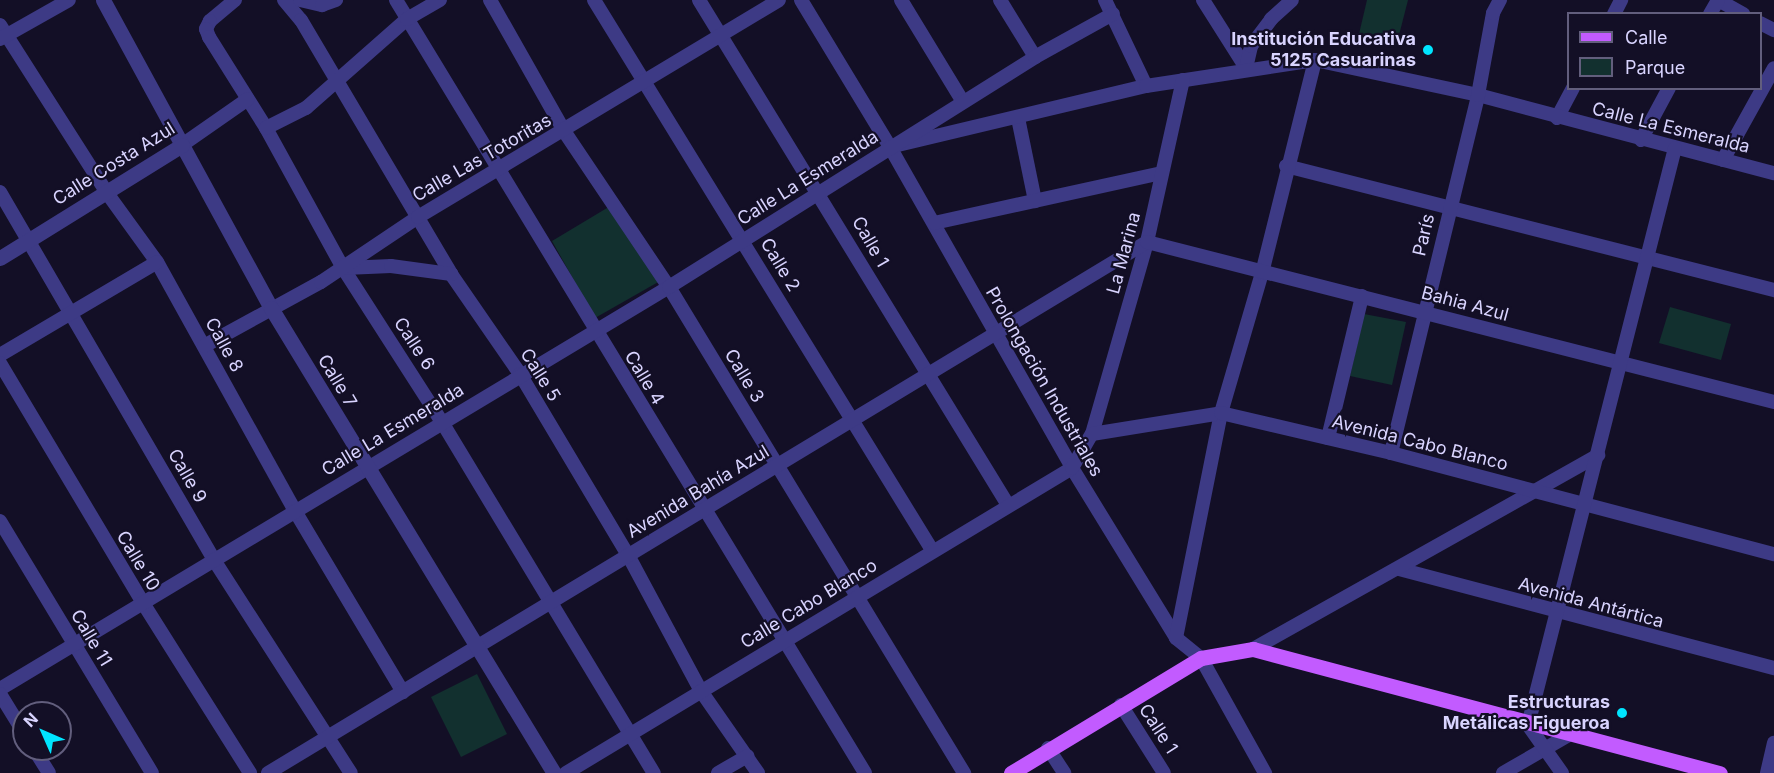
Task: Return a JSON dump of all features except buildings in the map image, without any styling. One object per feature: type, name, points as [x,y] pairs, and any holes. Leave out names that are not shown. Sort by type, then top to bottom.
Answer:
[{"type":"main road","points":[[1011,773],[1048,748],[1201,658],[1253,649],[1528,725],[1720,773]]},
{"type":"street","points":[[2,33],[69,0]]},
{"type":"street","name":"Calle 7","points":[[103,0],[271,308],[366,468],[554,773]]},
{"type":"street","name":"Calle 6","points":[[235,0],[206,29],[266,128],[343,268],[442,422],[654,773]]},
{"type":"street","name":"Calle 5","points":[[284,0],[301,20],[450,274],[520,374],[628,555],[701,691],[758,773]]},
{"type":"street","points":[[300,0],[322,5],[336,0]]},
{"type":"street","name":"Calle 4","points":[[396,0],[702,510],[865,773]]},
{"type":"street","points":[[266,128],[306,108],[337,84],[407,19],[440,0]]},
{"type":"street","name":"Calle 3","points":[[490,0],[564,131],[669,287],[855,597],[964,773]]},
{"type":"street","name":"Calle 2","points":[[594,0],[643,82],[744,239],[932,550]]},
{"type":"street","name":"Calle 1","points":[[699,0],[819,190],[927,375],[1008,505]]},
{"type":"street","name":"Calle Las Totoritas","points":[[204,346],[343,268],[418,217],[779,0]]},
{"type":"street","name":"Prolongación Industriales","points":[[801,0],[890,147],[1072,468],[1176,638],[1201,658],[1265,773]]},
{"type":"street","points":[[901,0],[963,102]]},
{"type":"street","points":[[1000,0],[1035,57]]},
{"type":"street","points":[[1105,0],[1146,86]]},
{"type":"street","points":[[1203,0],[1246,68]]},
{"type":"street","points":[[1246,68],[1251,46],[1271,20],[1292,0]]},
{"type":"street","name":"París","points":[[1391,453],[1478,95],[1493,13],[1500,0]]},
{"type":"street","points":[[1718,0],[1739,12]]},
{"type":"street","points":[[890,147],[1035,57],[1113,14]]},
{"type":"street","name":"Calle 8","points":[[2,33],[107,193],[157,262],[295,511],[403,692]]},
{"type":"street","points":[[1176,638],[1221,413],[1262,273],[1286,166],[1315,60]]},
{"type":"street","name":"Calle La Esmeralda","points":[[0,689],[520,374],[669,287],[890,147],[1146,86],[1246,68],[1315,60],[1478,95],[1557,118],[1774,173]]},
{"type":"street","points":[[1762,90],[1774,68]]},
{"type":"street","name":"La Marina","points":[[1092,434],[1147,242],[1183,80]]},
{"type":"street","points":[[1557,118],[1572,90]]},
{"type":"street","points":[[1641,140],[1668,90]]},
{"type":"street","points":[[1723,160],[1762,90]]},
{"type":"street","name":"Calle Costa Azul","points":[[0,258],[182,145],[248,99]]},
{"type":"street","points":[[1018,118],[1035,201]]},
{"type":"street","points":[[1562,773],[1528,725],[1675,148]]},
{"type":"street","points":[[1286,166],[1774,290]]},
{"type":"street","points":[[934,223],[1162,173]]},
{"type":"street","name":"Calle 9","points":[[0,192],[214,560],[351,773]]},
{"type":"street","name":"Bahia Azul","points":[[1147,242],[1774,402]]},
{"type":"street","name":"Avenida Bahía Azul","points":[[268,773],[1147,242]]},
{"type":"street","points":[[0,355],[157,262]]},
{"type":"street","points":[[343,268],[391,266],[450,274]]},
{"type":"street","points":[[1328,438],[1362,296]]},
{"type":"street","name":"Calle 10","points":[[0,363],[142,603],[250,773]]},
{"type":"street","name":"Avenida Cabo Blanco","points":[[1092,434],[1221,413],[1391,453],[1774,554]]},
{"type":"street","points":[[1072,468],[1092,434]]},
{"type":"street","points":[[1253,649],[1400,569],[1533,490],[1598,455]]},
{"type":"street","name":"Calle Cabo Blanco","points":[[566,773],[932,550],[1072,468]]},
{"type":"street","name":"Calle 11","points":[[0,521],[152,773]]},
{"type":"street","name":"Avenida Antártica","points":[[1400,569],[1555,613],[1774,668]]},
{"type":"street","points":[[0,694],[12,714]]},
{"type":"street","name":"Calle 1","points":[[1121,705],[1164,773]]},
{"type":"street","points":[[1503,773],[1567,735]]},
{"type":"street","points":[[1767,773],[1774,743]]},
{"type":"street","points":[[1048,748],[1064,773]]},
{"type":"street","points":[[718,773],[747,756]]},
{"type":"green space","points":[[1367,0],[1408,0],[1397,43],[1359,34]]},
{"type":"green space","points":[[612,205],[660,281],[595,318],[552,241]]},
{"type":"green space","points":[[1670,307],[1731,324],[1721,360],[1659,343]]},
{"type":"green space","points":[[1364,314],[1406,322],[1392,385],[1350,376]]},
{"type":"green space","points":[[477,674],[507,734],[461,757],[431,697]]},
{"type":"place","name":"Institución Educativa 5125 Casuarinas","points":[[1428,50]]},
{"type":"place","name":"Estructuras Metálicas Figueroa","points":[[1622,713]]}]
